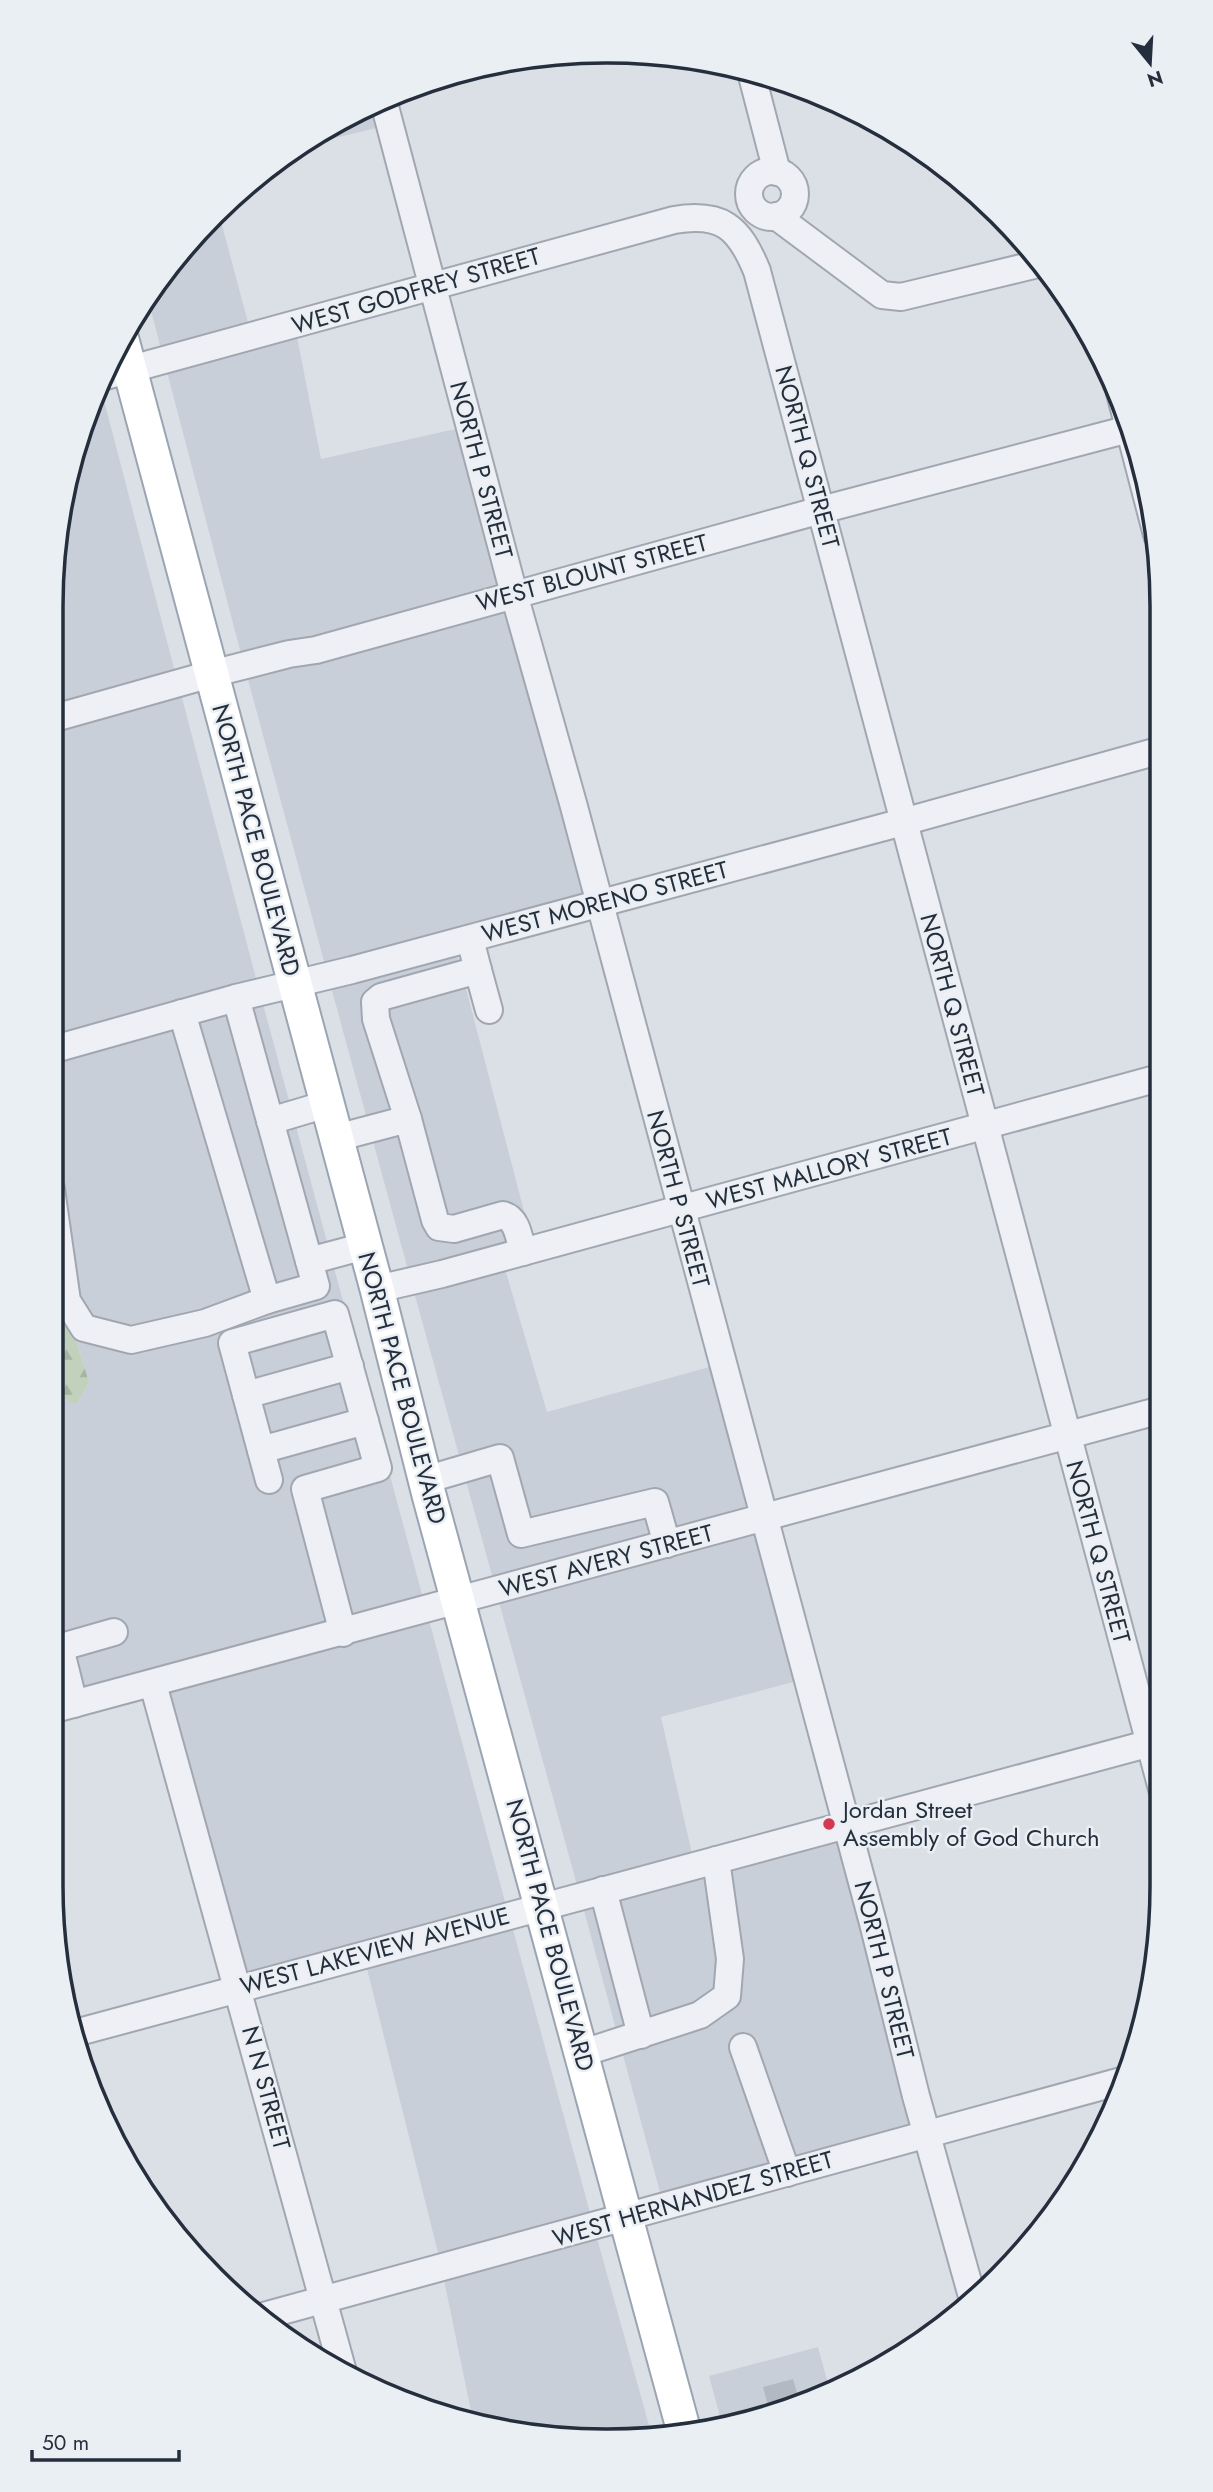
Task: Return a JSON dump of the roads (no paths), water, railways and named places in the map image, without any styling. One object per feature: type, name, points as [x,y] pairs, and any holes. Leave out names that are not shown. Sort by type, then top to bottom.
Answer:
[{"type":"main road","name":"NORTH PACE BOULEVARD","points":[[119,366],[211,674],[377,1289],[425,1480],[682,2423]]},
{"type":"street","points":[[754,84],[777,172],[762,173],[751,183],[749,197],[766,213],[882,295],[901,297],[1030,266]]},
{"type":"street","name":"NORTH P STREET","points":[[386,110],[970,2289]]},
{"type":"street","points":[[730,227],[766,213]]},
{"type":"street","name":"WEST GODFREY STREET","points":[[122,361],[433,286],[674,220],[707,217],[722,221],[730,227]]},
{"type":"street","name":"NORTH Q STREET","points":[[730,227],[740,237],[757,271],[1068,1437],[1150,1724]]},
{"type":"street","name":"WEST BLOUNT STREET","points":[[63,714],[289,654],[316,650],[821,510],[1121,431]]},
{"type":"street","name":"WEST MORENO STREET","points":[[63,1047],[236,998],[470,939],[1150,753]]},
{"type":"street","points":[[470,939],[489,1010]]},
{"type":"street","points":[[478,970],[381,997],[375,1002],[376,1019],[439,1227],[454,1229],[503,1214],[509,1216],[514,1223],[523,1252]]},
{"type":"street","points":[[63,1273],[67,1301],[84,1328],[131,1340],[205,1323],[267,1300],[316,1286],[236,998]]},
{"type":"street","points":[[182,1013],[267,1300]]},
{"type":"street","name":"WEST MALLORY STREET","points":[[377,1289],[523,1252],[1150,1080]]},
{"type":"street","points":[[270,1121],[327,1104]]},
{"type":"street","points":[[336,1138],[408,1119]]},
{"type":"street","points":[[309,1261],[365,1246]]},
{"type":"street","points":[[269,1480],[232,1343],[335,1314],[378,1468],[305,1489],[343,1633]]},
{"type":"street","points":[[246,1395],[350,1366]]},
{"type":"street","name":"WEST AVERY STREET","points":[[63,1707],[1150,1413]]},
{"type":"street","points":[[261,1450],[365,1421]]},
{"type":"street","points":[[425,1480],[500,1458],[521,1534],[655,1502],[667,1544]]},
{"type":"street","points":[[63,1647],[114,1632]]},
{"type":"street","name":"N N STREET","points":[[153,1684],[339,2358]]},
{"type":"street","name":"WEST LAKEVIEW AVENUE","points":[[83,2031],[1150,1743]]},
{"type":"street","points":[[583,2053],[700,2015],[727,1996],[730,1959],[716,1860]]},
{"type":"street","points":[[603,1890],[641,2035]]},
{"type":"street","points":[[743,2047],[787,2173]]},
{"type":"street","name":"WEST HERNANDEZ STREET","points":[[272,2314],[1112,2084]]},
{"type":"place","name":"Jordan Street Assembly of God Church","points":[[829,1824]]}]
